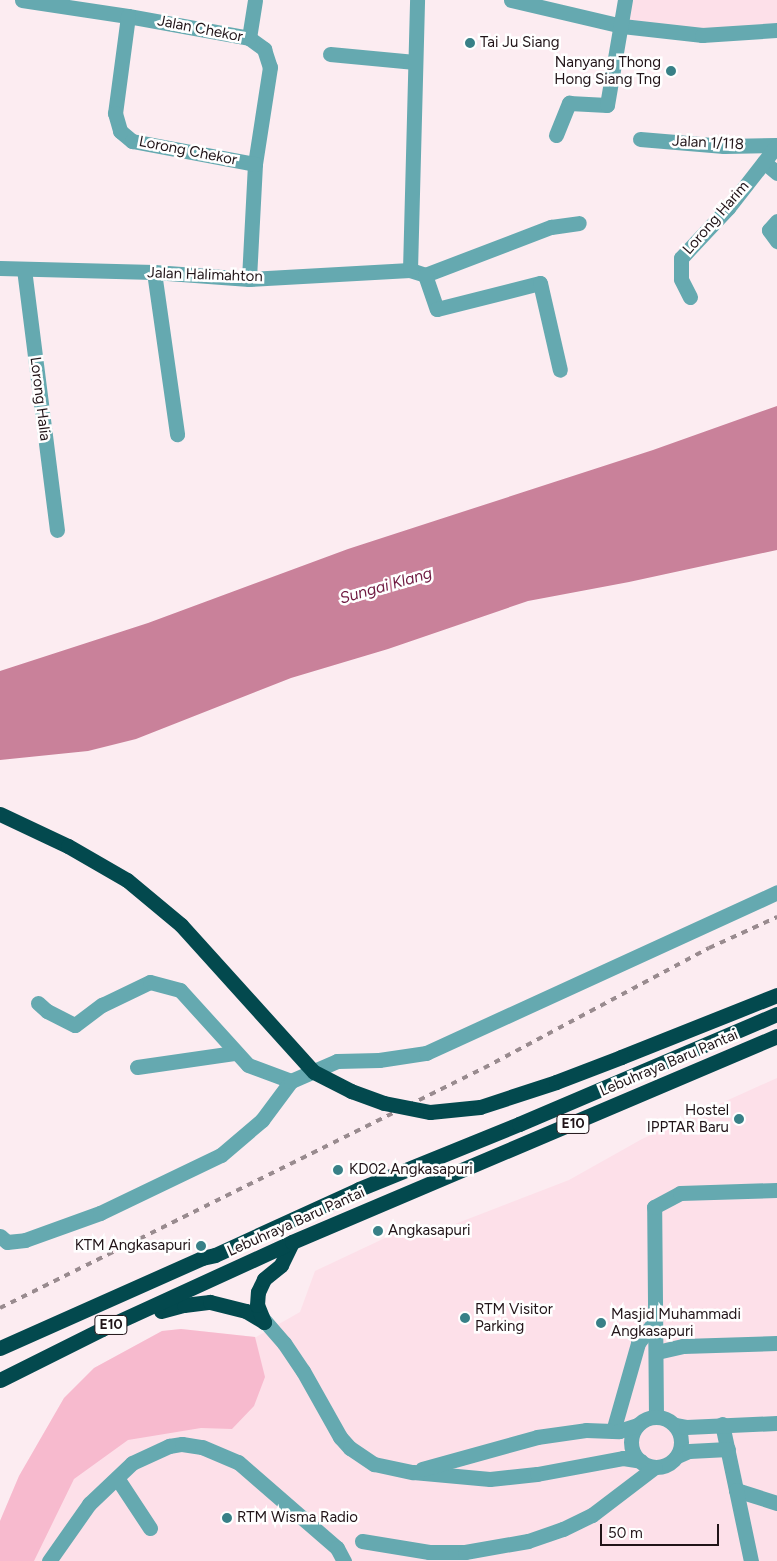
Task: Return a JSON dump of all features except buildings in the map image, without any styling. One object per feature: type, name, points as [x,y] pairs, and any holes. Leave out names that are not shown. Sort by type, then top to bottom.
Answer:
[{"type":"highway","points":[[0,814],[68,846],[127,880],[181,925],[314,1072],[351,1091],[384,1104],[430,1112],[480,1107],[556,1082],[777,995]]},
{"type":"highway","name":"Lebuhraya Baru Pantai","points":[[0,1348],[202,1258],[215,1255],[359,1189],[519,1124],[777,1014]]},
{"type":"highway","name":"Lebuhraya Baru Pantai","points":[[0,1380],[102,1329],[292,1242],[777,1036]]},
{"type":"highway","points":[[264,1322],[257,1305],[258,1292],[264,1279],[281,1265],[292,1242]]},
{"type":"highway","points":[[102,1329],[174,1307],[204,1302],[246,1311],[264,1322]]},
{"type":"street","name":"Jalan Chekor","points":[[22,0],[128,16],[249,38],[264,49],[270,67],[255,164],[250,279]]},
{"type":"street","points":[[249,38],[255,0]]},
{"type":"street","points":[[410,270],[417,0]]},
{"type":"street","points":[[511,0],[622,26],[702,36],[777,30]]},
{"type":"street","points":[[556,136],[569,103],[607,105],[625,0]]},
{"type":"street","name":"Lorong Chekor","points":[[128,16],[115,113],[120,131],[132,141],[255,164]]},
{"type":"street","points":[[330,54],[415,62]]},
{"type":"street","name":"Jalan 1/118","points":[[640,139],[724,146],[777,145]]},
{"type":"street","name":"Lorong Harim","points":[[690,297],[681,278],[681,258],[728,208],[777,145]]},
{"type":"street","points":[[764,162],[777,173]]},
{"type":"street","points":[[777,221],[769,230],[777,241]]},
{"type":"street","points":[[560,370],[540,283],[437,309],[425,274],[551,227],[579,223]]},
{"type":"street","name":"Jalan Halimahton","points":[[0,268],[154,272],[250,279],[410,270],[425,274]]},
{"type":"street","name":"Lorong Halia","points":[[24,269],[57,530]]},
{"type":"street","points":[[154,272],[177,434]]},
{"type":"street","points":[[0,1236],[8,1242],[25,1240],[81,1220],[221,1155],[262,1120],[291,1082],[336,1061],[379,1060],[426,1052],[777,892]]},
{"type":"street","points":[[38,1003],[47,1011],[75,1024],[102,1005],[150,982],[180,990],[218,1032],[234,1053],[248,1065],[291,1082]]},
{"type":"street","points":[[137,1067],[234,1053]]},
{"type":"street","points":[[656,1417],[657,1352],[654,1207],[680,1193],[777,1190]]},
{"type":"street","points":[[264,1322],[263,1319],[284,1343],[303,1371],[340,1437],[350,1448],[374,1464],[413,1472],[490,1479],[537,1474],[623,1458],[655,1467],[663,1466],[677,1456],[689,1451],[728,1448]]},
{"type":"street","points":[[613,1432],[638,1343],[655,1321]]},
{"type":"street","points":[[657,1352],[683,1346],[777,1343]]},
{"type":"street","points":[[640,1462],[632,1448],[633,1432],[644,1420],[656,1417],[668,1420],[675,1425],[686,1427],[777,1423]]},
{"type":"street","points":[[722,1424],[751,1561]]},
{"type":"street","points":[[413,1472],[537,1437],[586,1430],[613,1432],[638,1425]]},
{"type":"street","points":[[675,1425],[681,1440],[677,1456]]},
{"type":"street","points":[[49,1561],[88,1504],[132,1463],[168,1446],[182,1444],[202,1447],[238,1462],[337,1548],[344,1561]]},
{"type":"street","points":[[362,1541],[429,1552],[465,1552],[528,1541],[563,1530],[592,1515],[655,1467]]},
{"type":"street","points":[[117,1478],[150,1528]]},
{"type":"street","points":[[736,1490],[760,1496],[777,1503]]},
{"type":"shaded area","points":[[629,0],[777,0],[777,27],[702,32],[626,23]]},
{"type":"shaded area","name":"Angkasapuri","points":[[777,1078],[777,1561],[0,1561],[0,1521],[19,1476],[64,1398],[94,1368],[162,1331],[181,1329],[256,1337],[300,1312],[315,1271],[402,1230],[424,1236],[569,1180],[642,1139]]},
{"type":"shaded area","points":[[181,1329],[255,1337],[265,1377],[254,1406],[232,1429],[201,1428],[128,1440],[74,1479],[34,1561],[0,1561],[0,1521],[19,1476],[64,1398],[94,1368],[162,1331]]},
{"type":"water","name":"Sungai Klang","points":[[777,406],[777,550],[629,582],[528,601],[388,649],[291,678],[136,739],[88,751],[0,760],[0,671],[148,623],[348,549],[653,450]]},
{"type":"railway","points":[[0,1308],[484,1068],[709,948],[777,917]]},
{"type":"place","name":"Tai Ju Siang","points":[[470,43]]},
{"type":"place","name":"Nanyang Thong Hong Siang Tng","points":[[671,71]]},
{"type":"place","name":"Hostel IPPTAR Baru","points":[[739,1119]]},
{"type":"place","name":"KD02 Angkasapuri","points":[[338,1170]]},
{"type":"place","name":"Angkasapuri","points":[[378,1231]]},
{"type":"place","name":"KTM Angkasapuri","points":[[201,1246]]},
{"type":"place","name":"RTM Visitor Parking","points":[[465,1318]]},
{"type":"place","name":"Masjid Muhammadi Angkasapuri","points":[[601,1323]]},
{"type":"place","name":"RTM Wisma Radio","points":[[227,1518]]}]
